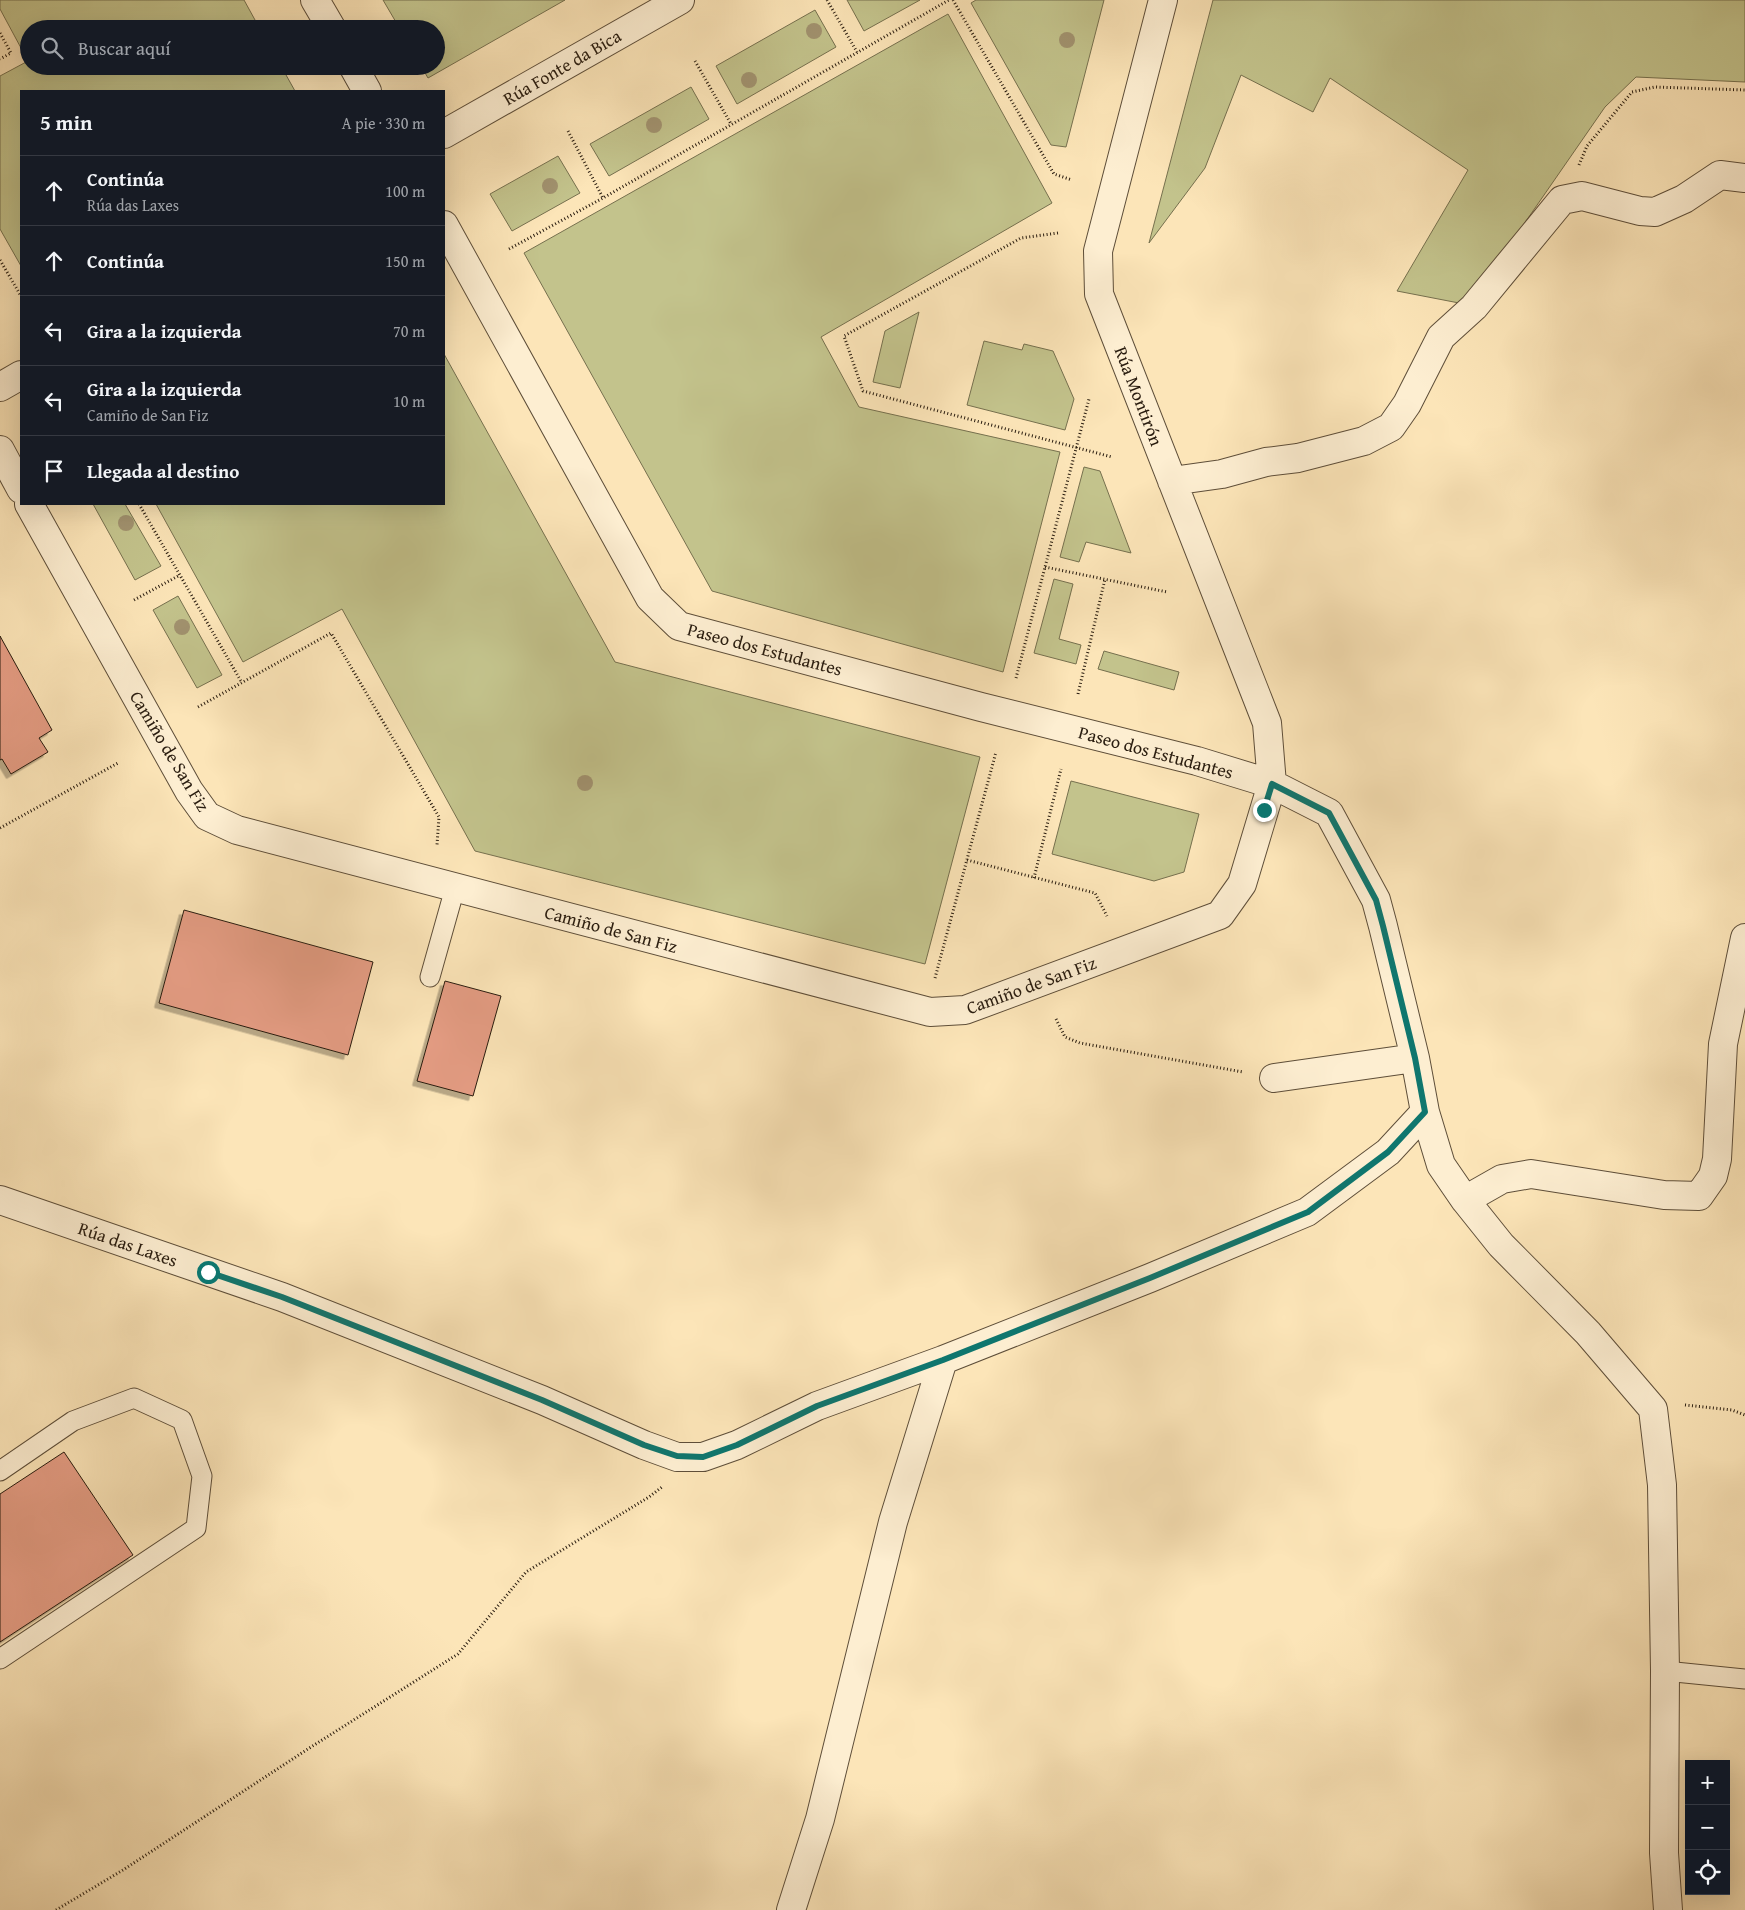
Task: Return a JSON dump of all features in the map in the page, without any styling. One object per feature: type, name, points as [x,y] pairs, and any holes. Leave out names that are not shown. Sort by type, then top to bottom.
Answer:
[{"type":"street","points":[[315,0],[327,20]]},
{"type":"street","name":"Rúa Fonte da Bica","points":[[445,133],[680,0]]},
{"type":"street","name":"Rúa Montirón","points":[[1163,0],[1098,250],[1099,294],[1267,723],[1272,784]]},
{"type":"street","points":[[358,75],[366,90]]},
{"type":"street","points":[[1172,481],[1222,474],[1266,462],[1298,458],[1364,441],[1391,427],[1407,404],[1441,337],[1474,307],[1562,200],[1582,196],[1640,211],[1655,212],[1684,199],[1720,175],[1745,178]]},
{"type":"street","name":"Paseo dos Estudantes","points":[[445,227],[650,598],[679,626],[981,707],[1197,761],[1272,784],[1329,813],[1376,900],[1415,1058],[1425,1112],[1441,1165],[1465,1200],[1501,1245],[1588,1333],[1647,1403]]},
{"type":"street","points":[[0,387],[20,376]]},
{"type":"street","points":[[0,450],[20,487]]},
{"type":"street","name":"Camiño de San Fiz","points":[[31,505],[189,791],[207,816],[238,830],[930,1012],[965,1010],[1220,915],[1242,884],[1272,784]]},
{"type":"street","points":[[1465,1200],[1502,1179],[1531,1174],[1664,1195],[1699,1196],[1713,1176],[1717,1159],[1723,1044],[1745,938]]},
{"type":"street","points":[[1274,1078],[1415,1058]]},
{"type":"street","points":[[703,1457],[737,1445],[817,1406],[943,1360],[1150,1278],[1308,1212],[1388,1152],[1425,1112]]},
{"type":"street","name":"Rúa das Laxes","points":[[0,1200],[282,1297],[542,1400],[644,1445],[677,1456],[703,1457]]},
{"type":"street","points":[[791,1910],[820,1819],[893,1522],[943,1360]]},
{"type":"street","points":[[1647,1403],[1653,1409],[1662,1486],[1665,1671],[1664,1853],[1668,1910]]},
{"type":"lane","points":[[430,977],[454,888]]},
{"type":"lane","points":[[0,1470],[73,1421],[134,1398],[182,1420],[202,1476],[196,1528],[0,1659]]},
{"type":"lane","points":[[1665,1671],[1745,1679]]},
{"type":"path","points":[[827,0],[857,52]]},
{"type":"path","points":[[509,249],[949,0]]},
{"type":"path","points":[[954,0],[1054,174],[1072,180]]},
{"type":"path","points":[[0,33],[11,53],[0,59]]},
{"type":"path","points":[[695,61],[731,124]]},
{"type":"path","points":[[1562,200],[1588,146],[1632,92],[1655,86],[1745,90]]},
{"type":"path","points":[[568,131],[602,198]]},
{"type":"path","points":[[1058,233],[1022,238],[844,336],[862,392],[1112,457]]},
{"type":"path","points":[[0,260],[20,294]]},
{"type":"path","points":[[1016,678],[1089,399]]},
{"type":"path","points":[[140,505],[242,682]]},
{"type":"path","points":[[1045,566],[1167,592]]},
{"type":"path","points":[[134,600],[180,575]]},
{"type":"path","points":[[1078,694],[1104,579]]},
{"type":"path","points":[[198,707],[331,633],[440,817],[437,845]]},
{"type":"path","points":[[935,978],[996,752]]},
{"type":"path","points":[[0,828],[118,763]]},
{"type":"path","points":[[1034,878],[1061,769]]},
{"type":"path","points":[[967,860],[1095,893],[1107,916]]},
{"type":"path","points":[[1056,1019],[1065,1037],[1080,1043],[1274,1078]]},
{"type":"path","points":[[1647,1403],[1732,1410],[1745,1414]]},
{"type":"path","points":[[56,1910],[123,1870],[458,1654],[526,1572],[648,1497],[703,1457]]},
{"type":"green space","points":[[0,0],[244,0],[255,20],[20,20],[20,46],[0,9]]},
{"type":"green space","points":[[383,0],[565,0],[445,68],[445,20],[395,20]]},
{"type":"green space","points":[[847,0],[920,0],[864,31]]},
{"type":"green space","points":[[976,0],[1104,0],[1066,147],[1051,145],[971,3]]},
{"type":"green space","points":[[1213,0],[1745,0],[1745,82],[1636,77],[1605,107],[1508,247],[1459,303],[1397,291],[1468,170],[1330,78],[1313,112],[1241,75],[1205,168],[1149,243]]},
{"type":"green space","points":[[815,10],[836,47],[737,104],[716,66]]},
{"type":"green space","points":[[948,14],[1052,203],[821,337],[859,407],[1060,452],[1003,672],[712,591],[524,253]]},
{"type":"green space","points":[[20,65],[20,75],[286,75],[294,90],[20,90],[20,264],[0,229],[0,76]]},
{"type":"green space","points":[[691,87],[709,119],[609,176],[590,144]]},
{"type":"green space","points":[[558,156],[580,193],[512,231],[490,194]]},
{"type":"green space","points":[[919,312],[900,388],[873,382],[885,331]]},
{"type":"green space","points":[[984,341],[1022,350],[1024,344],[1053,351],[1074,399],[1065,430],[967,405]]},
{"type":"green space","points":[[445,356],[615,662],[980,757],[925,964],[475,851],[342,609],[243,662],[157,505],[445,505]]},
{"type":"green space","points":[[1084,467],[1100,471],[1131,553],[1086,542],[1079,562],[1060,557]]},
{"type":"green space","points":[[94,505],[126,505],[161,566],[135,580]]},
{"type":"green space","points":[[1054,579],[1073,584],[1059,639],[1081,645],[1076,664],[1034,653]]},
{"type":"green space","points":[[178,596],[222,675],[197,688],[153,610]]},
{"type":"green space","points":[[1104,651],[1179,672],[1174,690],[1098,669]]},
{"type":"green space","points":[[1071,781],[1199,814],[1184,872],[1154,881],[1052,854]]},
{"type":"building","points":[[0,636],[52,730],[39,738],[48,752],[11,774],[2,759],[0,760]]},
{"type":"building","points":[[184,910],[373,962],[348,1055],[159,1003]]},
{"type":"building","points":[[445,981],[501,996],[473,1096],[417,1081]]},
{"type":"building","points":[[64,1452],[133,1555],[0,1642],[0,1494]]},
{"type":"route","points":[[208,1272],[282,1297],[542,1400],[644,1445],[677,1456],[703,1457],[737,1445],[817,1406],[943,1360],[1150,1278],[1308,1212],[1388,1152],[1425,1112],[1415,1058],[1376,900],[1329,813],[1272,784],[1264,810]]}]
